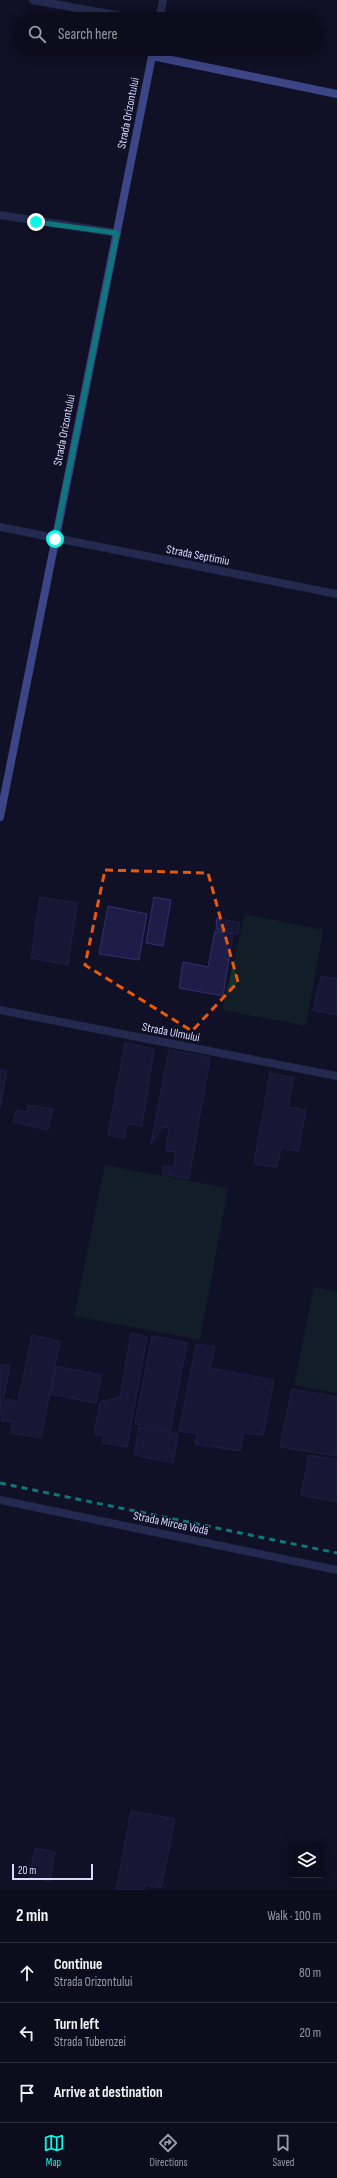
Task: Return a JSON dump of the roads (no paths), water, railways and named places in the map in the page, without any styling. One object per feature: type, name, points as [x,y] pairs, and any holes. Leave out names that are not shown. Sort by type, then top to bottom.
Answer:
[{"type":"street","points":[[33,0],[99,12]]},
{"type":"street","points":[[161,12],[163,0]]},
{"type":"street","name":"Strada Orizontului","points":[[0,817],[2,799],[152,56]]},
{"type":"street","points":[[166,56],[337,94]]},
{"type":"street","points":[[0,216],[117,233]]},
{"type":"street","name":"Strada Septimiu","points":[[0,527],[337,594]]},
{"type":"street","name":"Strada Ulmului","points":[[0,1010],[337,1076]]},
{"type":"street","name":"Strada Mircea Vodă","points":[[0,1500],[337,1570]]},
{"type":"railway","points":[[0,1483],[337,1553]]}]
